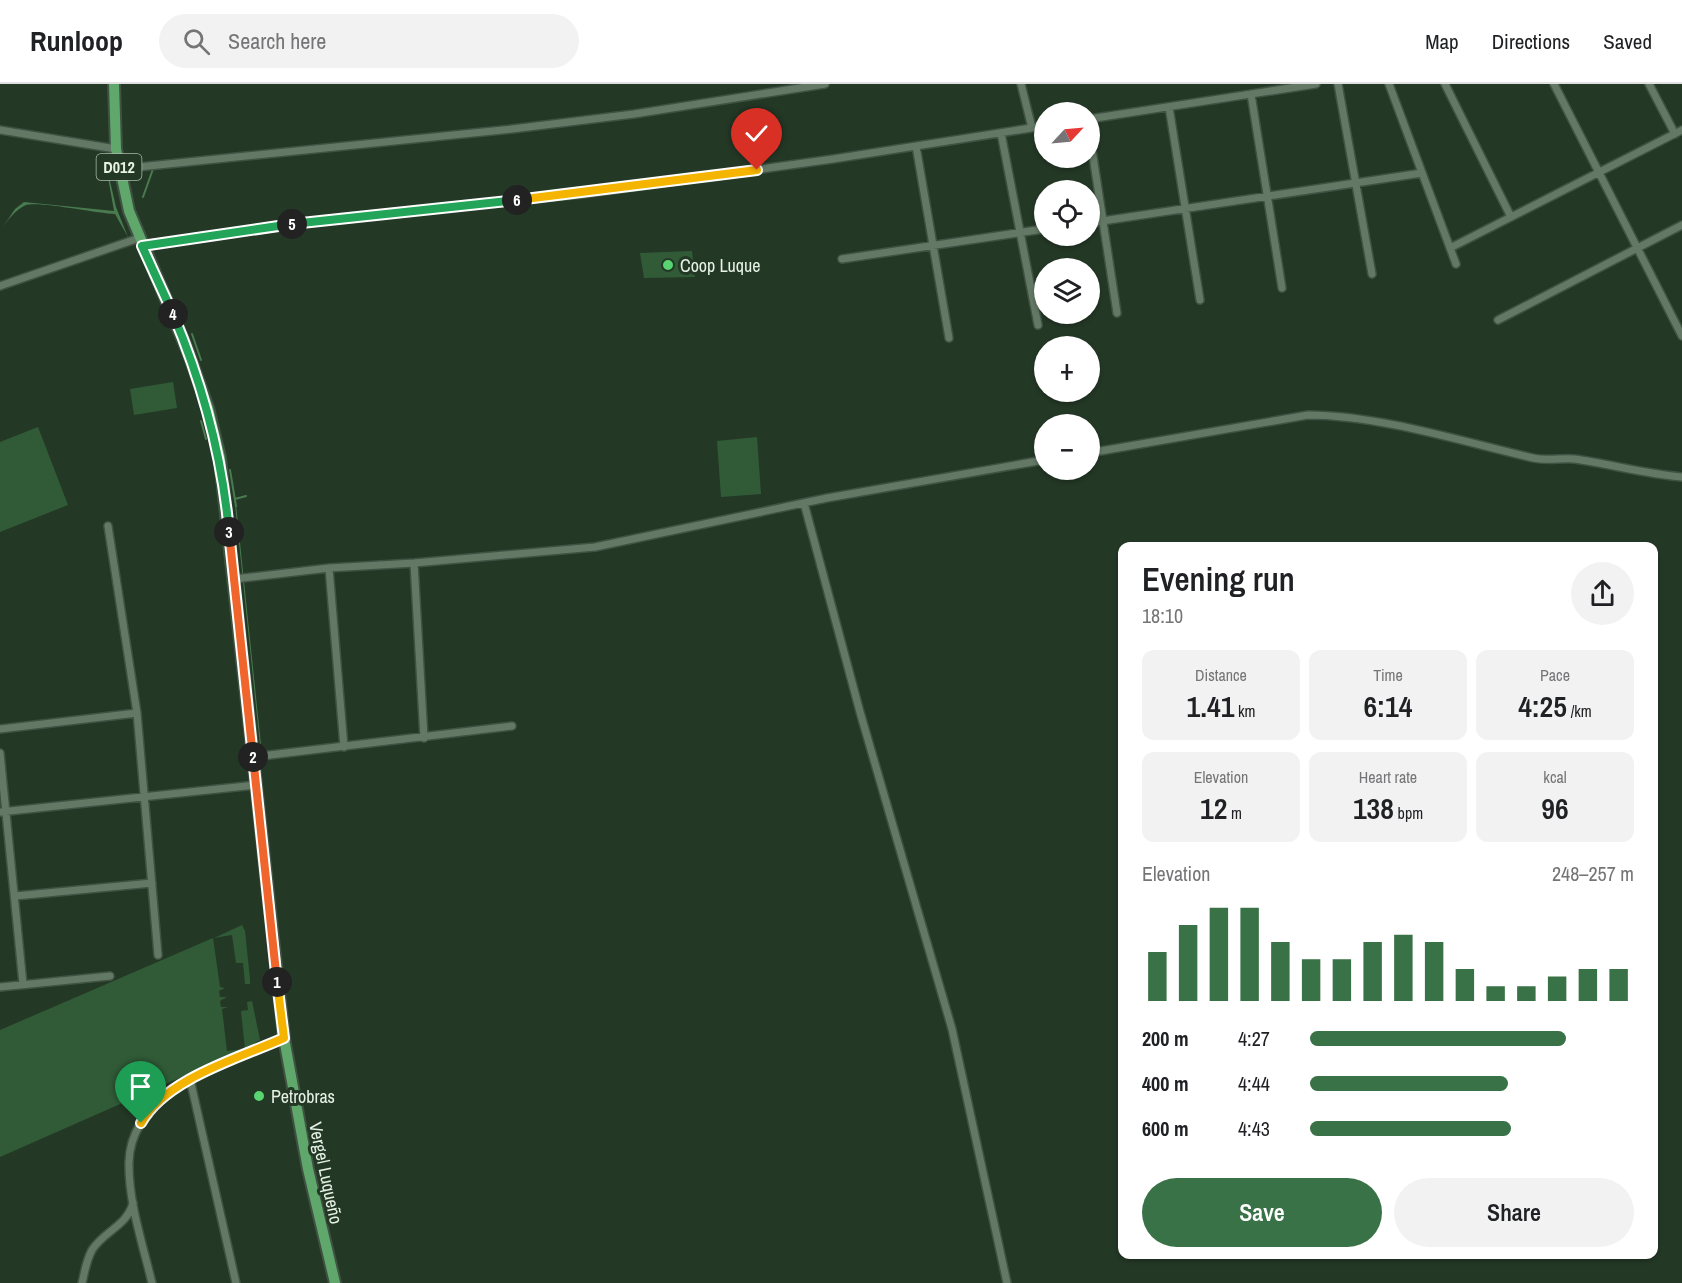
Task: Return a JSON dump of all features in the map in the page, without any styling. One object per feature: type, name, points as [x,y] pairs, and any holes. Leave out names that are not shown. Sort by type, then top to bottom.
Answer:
[{"type":"main road","name":"Vergel Luqueño","points":[[114,84],[116,149],[119,169],[141,242],[187,349],[214,432],[225,483],[240,578],[253,758],[284,1038],[308,1169],[335,1283]]},
{"type":"street","points":[[119,169],[512,129],[634,114],[825,84]]},
{"type":"street","points":[[0,286],[141,242],[339,218],[582,194],[1032,128],[1022,84]]},
{"type":"street","points":[[1100,117],[1316,84]]},
{"type":"street","points":[[1338,84],[1372,274]]},
{"type":"street","points":[[1389,84],[1456,264]]},
{"type":"street","points":[[1445,84],[1511,217]]},
{"type":"street","points":[[1554,84],[1682,336]]},
{"type":"street","points":[[1450,248],[1679,132],[1649,84]]},
{"type":"street","points":[[1251,94],[1282,288]]},
{"type":"street","points":[[1169,107],[1200,300]]},
{"type":"street","points":[[0,130],[116,149]]},
{"type":"street","points":[[1001,133],[1038,325]]},
{"type":"street","points":[[916,146],[949,338]]},
{"type":"street","points":[[1095,168],[1117,313]]},
{"type":"street","points":[[1100,221],[1422,173]]},
{"type":"street","points":[[1498,320],[1682,225]]},
{"type":"street","points":[[842,259],[1034,231]]},
{"type":"street","points":[[1100,451],[1322,415],[1458,440],[1537,459],[1572,459],[1682,477]]},
{"type":"street","points":[[240,578],[329,568],[594,547],[804,503],[1034,462]]},
{"type":"street","points":[[804,503],[860,712],[952,1029],[1007,1283]]},
{"type":"street","points":[[108,526],[137,713],[158,955]]},
{"type":"street","points":[[414,563],[424,738]]},
{"type":"street","points":[[329,568],[344,747]]},
{"type":"street","points":[[0,729],[137,713]]},
{"type":"street","points":[[253,758],[512,726]]},
{"type":"street","points":[[0,753],[3,812],[15,896],[23,984]]},
{"type":"street","points":[[3,812],[256,785]]},
{"type":"street","points":[[15,896],[152,883]]},
{"type":"street","points":[[0,987],[110,976]]},
{"type":"street","points":[[152,1283],[134,1201],[129,1164],[133,1139],[154,1105],[190,1079],[284,1038]]},
{"type":"street","points":[[190,1079],[236,1283]]},
{"type":"street","points":[[82,1283],[86,1264],[93,1249],[125,1221],[134,1201]]},
{"type":"shaded area","points":[[108,84],[133,233],[192,376],[211,443],[213,463],[210,444],[191,377],[131,234],[122,205],[111,150]]},
{"type":"shaded area","points":[[104,155],[116,207],[128,237],[115,214],[33,204],[22,207],[0,231],[15,209],[24,202],[114,211]]},
{"type":"shaded area","name":"Coop Luque","points":[[692,251],[695,277],[644,278],[640,253]]},
{"type":"shaded area","points":[[173,382],[177,408],[134,415],[130,389]]},
{"type":"shaded area","points":[[38,427],[68,505],[0,532],[0,442]]},
{"type":"shaded area","points":[[757,437],[761,494],[721,497],[717,441]]},
{"type":"shaded area","points":[[213,463],[220,503],[243,730]]},
{"type":"shaded area","points":[[236,504],[261,745],[260,745]]},
{"type":"shaded area","points":[[242,925],[245,931],[250,984],[245,984],[243,963],[236,963],[232,935],[214,938]]},
{"type":"shaded area","points":[[213,938],[220,987],[225,988],[219,991],[220,997],[227,997],[220,1001],[221,1007],[228,1007],[222,1009],[227,1051],[245,1049],[0,1157],[0,1030]]},
{"type":"shaded area","points":[[252,1001],[260,1040],[245,1049],[241,1011],[248,1010],[247,1002]]},
{"type":"waterway","points":[[143,197],[153,169]]},
{"type":"waterway","points":[[192,334],[201,360]]},
{"type":"waterway","points":[[201,421],[206,439]]},
{"type":"waterway","points":[[230,470],[236,506]]},
{"type":"waterway","points":[[235,499],[246,496]]},
{"type":"place","name":"Coop Luque","points":[[668,265]]},
{"type":"place","name":"Petrobras","points":[[259,1096]]},
{"type":"route","points":[[141,1123],[154,1105],[190,1079],[284,1038],[225,483],[200,382],[174,316],[142,246],[339,218],[582,194],[757,170]]}]
